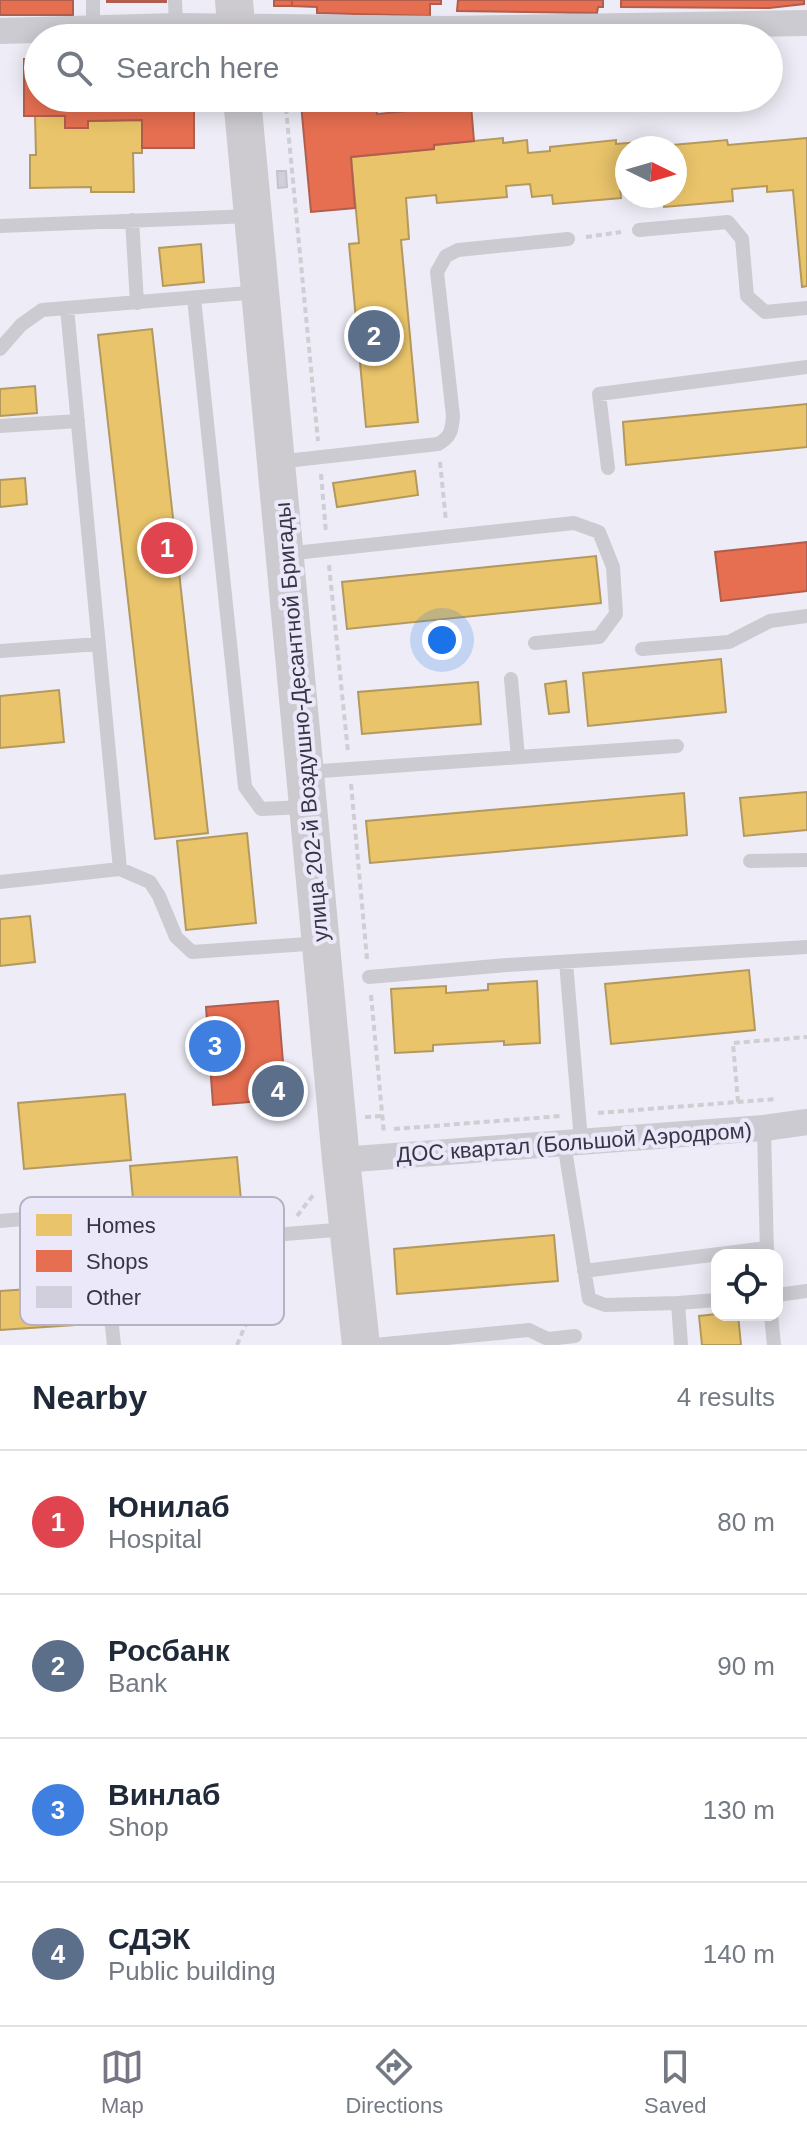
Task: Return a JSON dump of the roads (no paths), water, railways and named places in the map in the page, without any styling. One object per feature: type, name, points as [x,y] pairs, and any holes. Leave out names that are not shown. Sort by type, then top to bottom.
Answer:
[{"type":"street","points":[[115,24],[176,13],[235,21],[315,24]]},
{"type":"street","points":[[747,24],[807,23]]},
{"type":"street","points":[[0,31],[24,30]]},
{"type":"street","name":"улица 202-й Воздушно-Десантной Бригады","points":[[243,112],[322,943],[330,1173],[348,1229],[361,1345]]},
{"type":"street","name":"ДОС квартал (Большой Аэродром)","points":[[330,1173],[387,1156],[764,1128],[807,1122]]},
{"type":"lane","points":[[93,0],[93,24]]},
{"type":"lane","points":[[0,226],[253,215]]},
{"type":"lane","points":[[132,220],[137,303]]},
{"type":"lane","points":[[639,230],[728,222],[742,239],[747,296],[765,312],[807,308]]},
{"type":"lane","points":[[277,462],[438,444],[452,432],[453,416],[437,272],[446,256],[458,250],[568,239]]},
{"type":"lane","points":[[0,349],[21,325],[42,310],[261,292]]},
{"type":"lane","points":[[194,298],[245,787],[261,809],[349,769],[677,746]]},
{"type":"lane","points":[[67,308],[120,869]]},
{"type":"lane","points":[[608,468],[599,394],[807,367]]},
{"type":"lane","points":[[0,426],[78,421]]},
{"type":"lane","points":[[285,554],[574,523],[599,532],[613,567],[616,614],[599,637],[535,643]]},
{"type":"lane","points":[[642,649],[729,642],[770,621],[807,616]]},
{"type":"lane","points":[[0,651],[99,644]]},
{"type":"lane","points":[[511,679],[518,757]]},
{"type":"lane","points":[[750,861],[807,860]]},
{"type":"lane","points":[[0,882],[120,869],[150,882],[176,937],[192,952],[322,943]]},
{"type":"lane","points":[[369,977],[807,947]]},
{"type":"lane","points":[[566,962],[573,1142],[589,1299],[605,1305],[711,1300]]},
{"type":"lane","points":[[764,1128],[767,1249]]},
{"type":"lane","points":[[0,1221],[20,1219]]},
{"type":"lane","points":[[284,1235],[348,1229]]},
{"type":"lane","points":[[584,1271],[711,1257]]},
{"type":"lane","points":[[783,1294],[807,1291]]},
{"type":"lane","points":[[678,1303],[681,1345]]},
{"type":"lane","points":[[772,1321],[774,1345]]},
{"type":"lane","points":[[112,1325],[114,1345]]},
{"type":"lane","points":[[375,1345],[529,1330],[548,1339],[575,1336]]},
{"type":"place","name":"Росбанк","points":[[374,336]]},
{"type":"place","name":"Юнилаб","points":[[167,548]]},
{"type":"place","name":"Винлаб","points":[[215,1046]]},
{"type":"place","name":"СДЭК","points":[[278,1091]]}]
